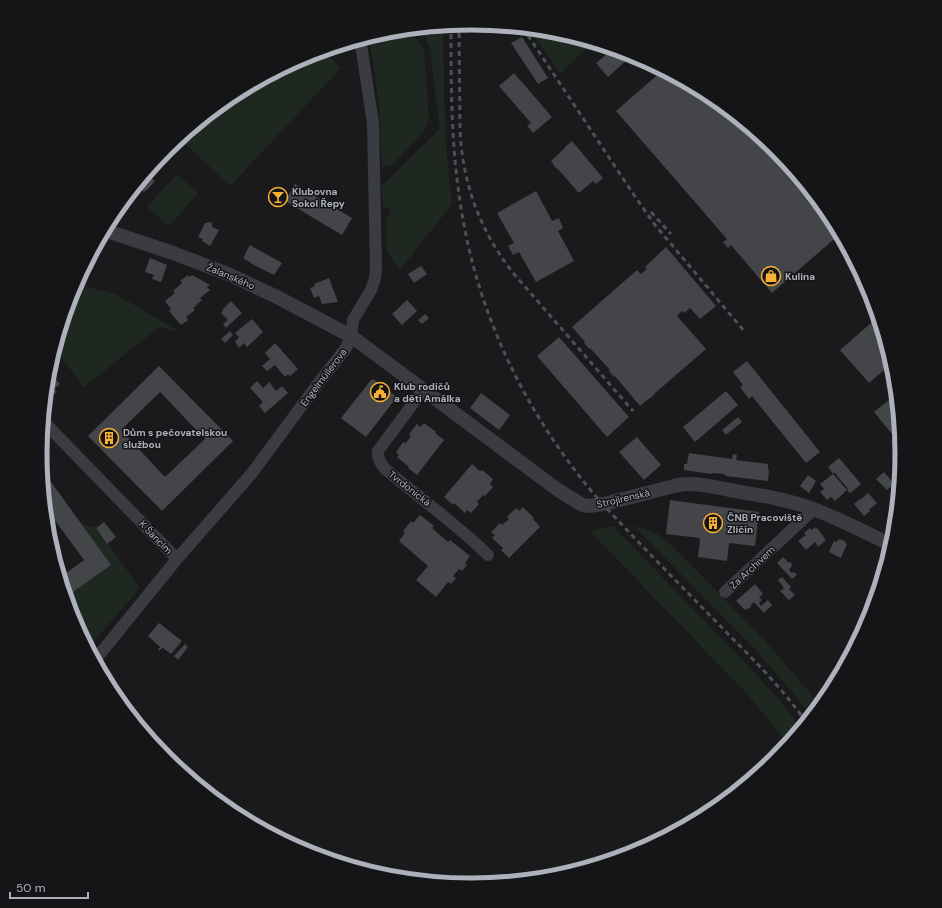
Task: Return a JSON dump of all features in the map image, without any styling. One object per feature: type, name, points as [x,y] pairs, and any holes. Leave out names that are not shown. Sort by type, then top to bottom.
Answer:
[{"type":"street","name":"Engelmüllerova","points":[[178,559],[252,473],[346,348],[351,336],[354,320],[371,290],[376,269],[373,123],[360,44]]},
{"type":"street","name":"Žalanského","points":[[110,232],[160,248],[228,274],[275,296],[351,336]]},
{"type":"street","name":"Strojírenská","points":[[351,336],[558,490],[583,505],[589,506],[604,504],[678,485],[698,485],[791,502],[814,509],[886,542]]},
{"type":"street","name":"Tvrdonická","points":[[423,390],[378,451],[380,463],[385,469],[433,506],[468,536],[488,556]]},
{"type":"street","name":"K Šancím","points":[[48,426],[178,559],[98,655]]},
{"type":"street","name":"Za Archivem","points":[[725,592],[814,509]]},
{"type":"shaded area","points":[[443,31],[446,137],[452,204],[400,270],[387,252],[386,220],[391,209],[384,208],[381,187],[440,129],[430,49],[423,33]]},
{"type":"shaded area","points":[[414,34],[424,50],[429,119],[425,130],[392,165],[382,167],[379,110],[374,66],[369,42]]},
{"type":"shaded area","points":[[533,35],[554,38],[589,47],[560,73]]},
{"type":"shaded area","points":[[328,56],[341,68],[230,186],[183,142],[235,101],[283,74]]},
{"type":"shaded area","points":[[177,174],[198,193],[169,226],[147,207]]},
{"type":"shaded area","points":[[82,286],[115,294],[182,333],[159,327],[84,387],[59,354]]},
{"type":"shaded area","points":[[81,524],[96,527],[140,588],[92,644],[79,616],[71,593],[111,565]]},
{"type":"shaded area","points":[[633,525],[656,533],[672,545],[764,640],[804,687],[806,687],[816,701],[807,711],[762,657]]},
{"type":"shaded area","points":[[613,526],[750,668],[798,724],[785,740],[748,695],[590,531]]},
{"type":"building","points":[[522,37],[548,78],[538,84],[511,43]]},
{"type":"building","points":[[608,53],[627,60],[608,77],[596,63]]},
{"type":"building","points":[[514,73],[552,117],[533,133],[527,126],[531,123],[499,86]]},
{"type":"building","points":[[659,74],[683,87],[707,101],[751,135],[771,154],[790,174],[824,218],[836,238],[772,293],[731,245],[728,248],[723,242],[727,239],[616,111]]},
{"type":"building","points":[[572,141],[603,178],[596,184],[593,181],[579,193],[551,161]]},
{"type":"building","points":[[150,177],[155,181],[144,192],[140,189]]},
{"type":"building","points":[[295,184],[352,218],[342,235],[285,201]]},
{"type":"building","points":[[536,191],[552,221],[559,218],[563,228],[558,231],[574,261],[536,282],[519,252],[513,255],[508,246],[514,243],[497,213]]},
{"type":"building","points":[[123,212],[125,214],[123,216],[120,215]]},
{"type":"building","points":[[205,223],[212,223],[212,227],[219,230],[210,246],[202,241],[203,239],[198,237]]},
{"type":"building","points":[[250,245],[282,263],[274,275],[243,258]]},
{"type":"building","points":[[666,247],[716,306],[700,319],[690,308],[684,313],[682,311],[677,316],[706,349],[640,406],[609,371],[610,370],[590,348],[589,349],[572,327],[637,270],[641,274],[647,269],[645,267]]},
{"type":"building","points":[[150,258],[167,265],[161,282],[152,279],[154,275],[145,272]]},
{"type":"building","points":[[93,262],[93,269],[90,269]]},
{"type":"building","points":[[421,266],[427,274],[414,283],[408,274]]},
{"type":"building","points":[[188,275],[189,277],[192,275],[210,285],[207,287],[210,290],[200,298],[202,300],[193,308],[195,310],[186,317],[188,320],[181,325],[169,311],[171,309],[165,301],[175,293],[173,291],[182,283],[180,281]]},
{"type":"building","points":[[329,278],[338,302],[322,304],[319,296],[314,298],[310,288],[315,286],[314,284]]},
{"type":"building","points":[[407,300],[417,311],[402,325],[392,314]]},
{"type":"building","points":[[231,301],[242,313],[226,328],[223,324],[228,320],[221,313]]},
{"type":"building","points":[[425,314],[429,318],[422,324],[418,320]]},
{"type":"building","points":[[252,319],[263,332],[247,347],[244,343],[239,348],[235,342],[239,337],[235,333]]},
{"type":"building","points":[[873,321],[881,344],[886,368],[869,383],[840,350]]},
{"type":"building","points":[[230,331],[233,335],[225,343],[221,339]]},
{"type":"building","points":[[559,337],[629,417],[607,437],[537,356]]},
{"type":"building","points":[[275,343],[298,369],[290,376],[288,374],[285,377],[275,365],[267,371],[262,366],[270,359],[265,353]]},
{"type":"building","points":[[747,361],[820,452],[806,463],[752,396],[749,399],[740,387],[743,385],[733,372]]},
{"type":"building","name":"Dům s pečovatelskou službou","points":[[159,366],[233,441],[162,511],[88,436]],"holes":[[[160,392],[205,439],[165,477],[121,430]]]},
{"type":"building","points":[[54,377],[60,384],[54,389],[57,392],[51,396]]},
{"type":"building","points":[[373,379],[397,397],[366,437],[341,418]]},
{"type":"building","points":[[257,381],[263,388],[269,382],[276,391],[282,386],[288,393],[265,413],[259,406],[263,402],[250,388]]},
{"type":"building","points":[[726,391],[738,405],[695,442],[683,427]]},
{"type":"building","points":[[481,393],[510,415],[499,430],[470,408]]},
{"type":"building","points":[[890,399],[891,400],[894,437],[874,412]]},
{"type":"building","points":[[738,417],[742,422],[726,435],[722,430]]},
{"type":"building","points":[[424,423],[444,440],[417,475],[397,457],[399,455],[396,452],[403,442],[406,443],[411,436],[409,434],[417,424],[420,427]]},
{"type":"building","points":[[637,437],[661,465],[644,480],[619,452]]},
{"type":"building","points":[[689,453],[732,459],[733,454],[737,455],[736,460],[768,464],[768,481],[725,476],[725,474],[711,474],[684,470],[684,464],[687,464]]},
{"type":"building","points":[[839,458],[861,484],[850,493],[834,472],[833,474],[828,467]]},
{"type":"building","points":[[472,464],[493,479],[490,484],[493,487],[477,502],[479,504],[471,513],[467,510],[465,513],[454,503],[453,505],[444,497]]},
{"type":"building","points":[[884,472],[894,484],[887,490],[876,479]]},
{"type":"building","points":[[833,474],[847,490],[835,501],[831,497],[827,500],[820,492],[824,489],[820,484]]},
{"type":"building","points":[[808,475],[816,481],[809,493],[800,486]]},
{"type":"building","points":[[48,477],[111,565],[71,593],[65,574],[84,560],[52,517]]},
{"type":"building","points":[[868,493],[877,503],[864,516],[854,504]]},
{"type":"building","name":"ČNB Pracoviště Zličín","points":[[670,500],[759,512],[755,546],[729,543],[727,561],[698,557],[700,538],[666,534]]},
{"type":"building","points":[[523,507],[534,518],[533,519],[540,527],[509,558],[501,550],[503,548],[492,538],[495,535],[491,532],[500,523],[502,525],[509,519],[507,517],[516,508],[519,511]]},
{"type":"building","points":[[420,515],[434,526],[432,528],[448,542],[450,540],[470,556],[465,563],[467,565],[462,571],[459,569],[453,576],[456,578],[451,584],[448,582],[436,597],[416,580],[428,566],[399,541],[405,533],[403,531],[411,521],[413,523]]},
{"type":"building","points":[[104,522],[116,537],[107,544],[96,528]]},
{"type":"building","points":[[815,527],[826,540],[818,547],[815,542],[806,550],[798,541],[806,535],[804,533],[810,528],[812,530]]},
{"type":"building","points":[[838,539],[846,542],[845,543],[847,544],[841,558],[829,552],[834,541],[837,542]]},
{"type":"building","points":[[783,557],[792,564],[789,570],[797,575],[792,579],[777,563]]},
{"type":"building","points":[[782,577],[791,587],[789,589],[795,595],[789,600],[780,591],[784,588],[778,580]]},
{"type":"building","points":[[755,584],[763,594],[759,597],[762,600],[759,603],[761,606],[768,600],[772,605],[764,613],[754,602],[749,609],[748,608],[745,610],[736,601]]},
{"type":"building","points":[[159,623],[182,641],[171,654],[163,648],[159,651],[158,650],[160,647],[148,636]]},
{"type":"building","points":[[185,644],[188,647],[178,660],[174,656]]},
{"type":"railway","points":[[459,30],[460,131],[465,170],[475,207],[492,241],[514,274],[633,411]]},
{"type":"railway","points":[[451,31],[453,135],[457,179],[466,237],[486,308],[515,375],[552,439],[593,493],[613,516],[781,689],[803,718]]},
{"type":"railway","points":[[527,34],[655,225],[745,332]]},
{"type":"railway","points":[[651,212],[671,234]]},
{"type":"place","name":"Klubovna Sokol Řepy","points":[[278,197]]},
{"type":"place","name":"Kulina","points":[[771,276]]},
{"type":"place","name":"Klub rodičů a dětí Amálka","points":[[380,392]]},
{"type":"place","name":"Dům s pečovatelskou službou","points":[[109,438]]},
{"type":"place","name":"ČNB Pracoviště Zličín","points":[[713,523]]}]
